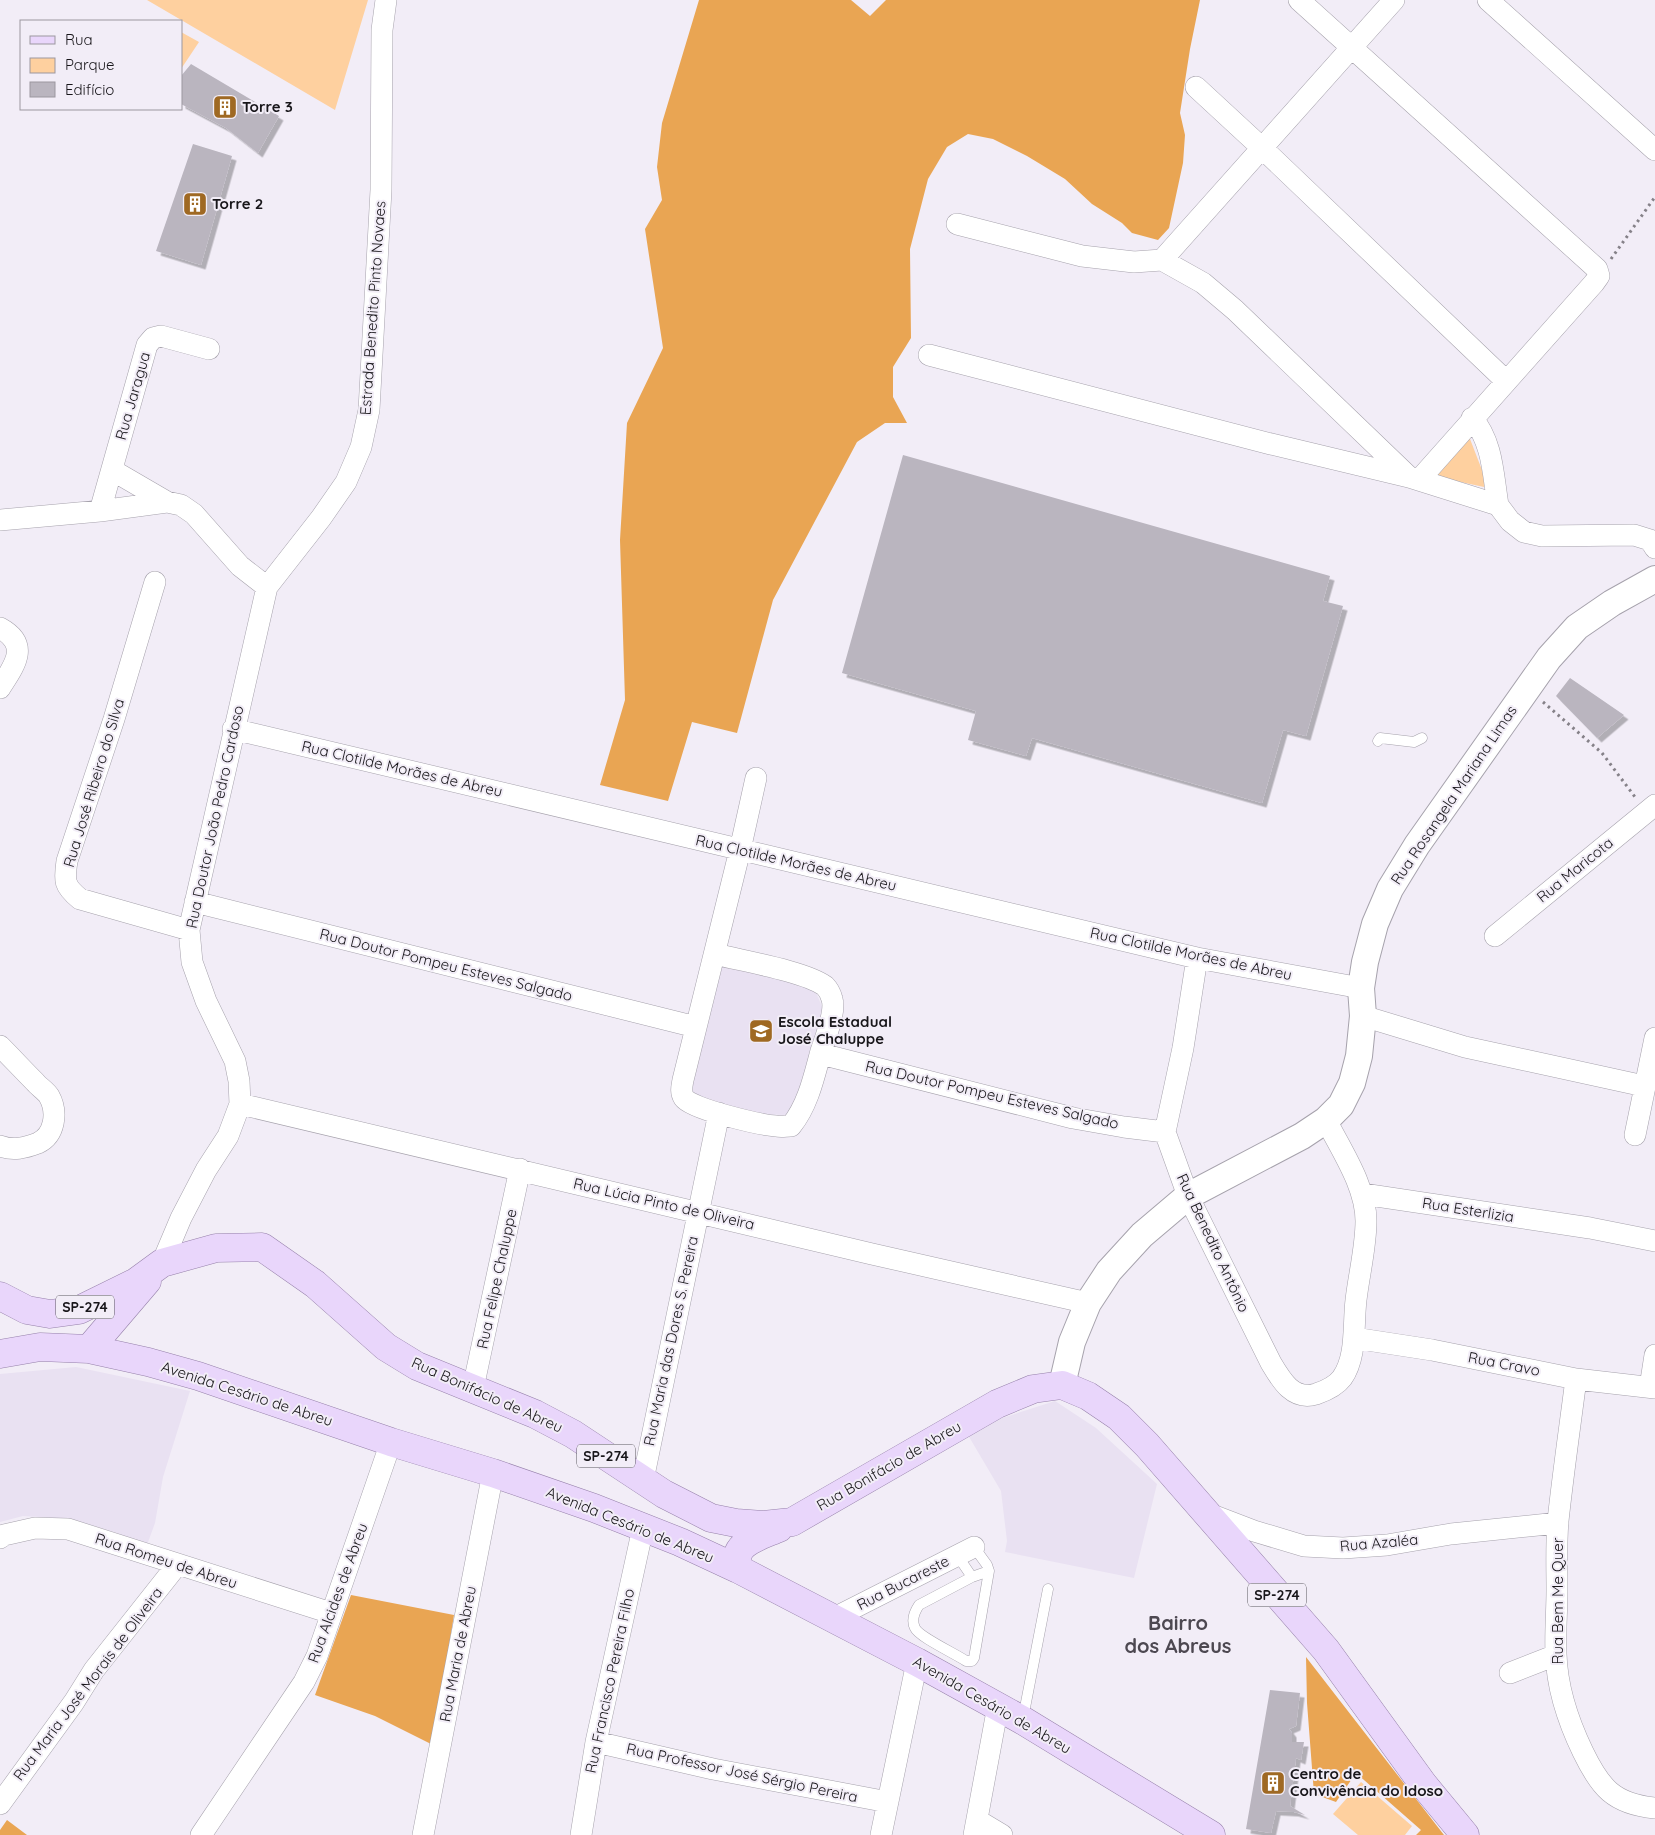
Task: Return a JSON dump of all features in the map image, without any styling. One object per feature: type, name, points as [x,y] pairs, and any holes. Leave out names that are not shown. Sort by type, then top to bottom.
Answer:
[{"type":"main road","name":"Rua Bonifácio de Abreu","points":[[0,1296],[27,1310],[50,1314],[79,1310],[136,1282],[162,1263],[216,1248],[262,1247],[315,1284],[386,1347],[417,1366],[535,1414],[573,1434],[664,1494],[711,1518],[736,1523],[763,1525],[792,1522],[997,1404],[1033,1389],[1062,1385]]},
{"type":"main road","points":[[89,1349],[162,1263]]},
{"type":"main road","name":"Avenida Cesário de Abreu","points":[[0,1354],[40,1347],[89,1349],[148,1362],[198,1376],[391,1442],[493,1473],[586,1505],[680,1542],[740,1570],[998,1706],[1211,1835]]},
{"type":"main road","name":"SP-274","points":[[1062,1385],[1088,1396],[1120,1417],[1147,1445],[1326,1650],[1423,1784],[1465,1835]]},
{"type":"main road","points":[[740,1570],[736,1562],[737,1556],[746,1542],[792,1522]]},
{"type":"street","name":"Estrada Benedito Pinto Novaes","points":[[267,587],[321,518],[346,482],[361,447],[369,410],[381,190],[382,30],[386,0]]},
{"type":"street","points":[[1299,0],[1592,263],[1597,269],[1599,276],[1506,381],[1414,478]]},
{"type":"street","points":[[1162,260],[1394,0]]},
{"type":"street","points":[[1488,0],[1655,150]]},
{"type":"street","points":[[1196,87],[1506,381]]},
{"type":"street","points":[[957,224],[1082,256],[1134,262],[1162,260],[1203,283],[1235,310],[1414,478]]},
{"type":"street","name":"Rua Jaragua","points":[[100,511],[147,345],[152,338],[161,336],[209,349]]},
{"type":"street","points":[[929,355],[1262,441],[1414,478],[1498,505]]},
{"type":"street","points":[[1472,418],[1483,432],[1489,448],[1498,505],[1510,521],[1524,532],[1549,536],[1634,535],[1650,540],[1655,548]]},
{"type":"street","points":[[112,470],[167,502],[181,505],[194,514],[240,566],[267,587]]},
{"type":"street","points":[[5,514],[100,511],[167,502]]},
{"type":"street","name":"Rua Rosangela Mariana Limas","points":[[1062,1385],[1072,1342],[1088,1303],[1110,1271],[1136,1242],[1188,1196],[1302,1136],[1326,1120],[1341,1106],[1352,1083],[1359,1056],[1363,1016],[1361,988],[1365,962],[1375,924],[1390,889],[1431,823],[1549,658],[1577,628],[1612,603],[1655,579]]},
{"type":"street","name":"Rua José Ribeiro do Silva","points":[[155,582],[114,719],[67,861],[65,877],[68,890],[80,899],[189,930]]},
{"type":"street","name":"Rua Doutor João Pedro Cardoso","points":[[162,1263],[181,1218],[206,1170],[228,1136],[240,1104],[239,1081],[235,1061],[206,1001],[192,962],[189,930],[233,729],[267,587]]},
{"type":"street","points":[[0,628],[16,641],[19,654],[13,668],[0,688]]},
{"type":"street","name":"Rua Clotilde Morães de Abreu","points":[[233,729],[1197,958],[1361,988]]},
{"type":"street","points":[[715,954],[814,980],[827,988],[833,1001],[830,1022],[821,1054],[799,1116],[791,1126],[777,1127],[719,1114],[685,1100],[681,1091],[682,1080],[715,954],[756,778]]},
{"type":"street","name":"Rua Maricota","points":[[1495,936],[1650,808]]},
{"type":"street","name":"Rua Doutor Pompeu Esteves Salgado","points":[[195,902],[696,1027]]},
{"type":"street","points":[[1165,1132],[1183,1048],[1197,958]]},
{"type":"street","points":[[1363,1016],[1465,1047],[1644,1086]]},
{"type":"street","points":[[1635,1135],[1655,1038]]},
{"type":"street","points":[[0,1046],[48,1095],[53,1108],[54,1122],[49,1135],[43,1140],[19,1148],[0,1146]]},
{"type":"street","name":"Rua Doutor Pompeu Esteves Salgado","points":[[821,1054],[1073,1118],[1165,1132]]},
{"type":"street","name":"Rua Lúcia Pinto de Oliveira","points":[[240,1104],[872,1254],[1088,1303]]},
{"type":"street","name":"Rua Maria das Dores S. Pereira","points":[[643,1480],[719,1114]]},
{"type":"street","points":[[1326,1120],[1363,1194],[1366,1221],[1356,1301],[1354,1338]]},
{"type":"street","name":"Rua Benedito Antônio","points":[[1165,1132],[1188,1196],[1271,1363],[1290,1390],[1300,1395],[1311,1396],[1333,1386],[1341,1379],[1348,1366],[1354,1338]]},
{"type":"street","name":"Rua Felipe Chaluppe","points":[[473,1388],[520,1170]]},
{"type":"street","name":"Rua Esterlizia","points":[[1363,1194],[1590,1228],[1655,1241]]},
{"type":"street","name":"Rua Cravo","points":[[1354,1338],[1432,1350],[1576,1379],[1652,1388]]},
{"type":"street","points":[[1652,1388],[1655,1355]]},
{"type":"street","name":"Rua Bem Me Quer","points":[[1576,1379],[1558,1523],[1556,1655],[1565,1709],[1574,1734],[1591,1770],[1602,1786],[1618,1798],[1643,1807],[1655,1808]]},
{"type":"street","name":"Rua Alcides de Abreu","points":[[201,1835],[304,1682],[317,1656],[391,1442]]},
{"type":"street","name":"Rua Maria de Abreu","points":[[423,1835],[493,1473]]},
{"type":"street","name":"Rua Azaléa","points":[[1205,1512],[1254,1532],[1304,1546],[1343,1548],[1386,1545],[1451,1534],[1558,1523]]},
{"type":"street","name":"Rua Romeu de Abreu","points":[[0,1538],[4,1535],[35,1528],[68,1529],[331,1614]]},
{"type":"street","name":"Rua Francisco Pereira Filho","points":[[580,1835],[596,1742],[643,1528]]},
{"type":"street","name":"Rua Bucareste","points":[[832,1619],[966,1551]]},
{"type":"street","name":"Rua Maria José Morais de Oliveira","points":[[0,1804],[74,1702],[94,1670],[177,1565]]},
{"type":"street","points":[[1510,1673],[1556,1655]]},
{"type":"street","points":[[881,1835],[917,1662]]},
{"type":"street","points":[[998,1706],[975,1828],[1002,1835]]},
{"type":"street","name":"Rua Professor José Sérgio Pereira","points":[[596,1742],[713,1769],[888,1802]]},
{"type":"lane","points":[[1378,741],[1380,738],[1414,742],[1422,738]]},
{"type":"lane","points":[[966,1551],[987,1565],[990,1571],[974,1658],[969,1662],[921,1635],[915,1628],[913,1620],[915,1611],[919,1605],[972,1577],[990,1571]]},
{"type":"lane","points":[[966,1551],[972,1577]]},
{"type":"lane","points":[[1022,1720],[1048,1589]]},
{"type":"path","points":[[1599,276],[1655,197]]},
{"type":"path","points":[[1527,688],[1602,753],[1650,808]]},
{"type":"shaded area","points":[[699,0],[851,0],[870,16],[886,0],[1200,0],[1180,113],[1185,135],[1183,163],[1169,228],[1158,240],[1132,233],[1122,223],[1092,204],[1065,179],[1027,156],[993,139],[968,134],[947,147],[928,179],[910,249],[911,338],[893,367],[893,397],[907,423],[885,423],[857,442],[773,600],[737,733],[692,722],[668,801],[600,785],[625,700],[620,540],[627,423],[663,348],[645,229],[662,200],[657,167],[662,123]]},
{"type":"shaded area","name":"Escola Estadual José Chaluppe","points":[[720,965],[814,988],[824,1011],[800,1098],[788,1115],[752,1114],[687,1093]]},
{"type":"shaded area","points":[[76,1367],[190,1391],[163,1477],[155,1523],[147,1545],[114,1532],[70,1519],[23,1516],[0,1522],[0,1374]]},
{"type":"shaded area","points":[[1055,1401],[1096,1428],[1157,1484],[1134,1578],[1005,1552],[1007,1541],[1001,1491],[965,1430]]},
{"type":"shaded area","points":[[351,1595],[454,1615],[433,1745],[375,1716],[315,1695]]},
{"type":"shaded area","points":[[1306,1657],[1444,1835],[1416,1835],[1421,1830],[1356,1773],[1336,1802],[1314,1794],[1307,1703]]},
{"type":"shaded area","points":[[7,1820],[27,1835],[0,1835],[0,1830]]},
{"type":"green space","points":[[147,0],[368,0],[335,110]]},
{"type":"green space","points":[[182,33],[199,42],[182,68]]},
{"type":"green space","points":[[1465,426],[1487,483],[1484,487],[1428,475]]},
{"type":"green space","points":[[1361,1782],[1412,1826],[1405,1835],[1358,1835],[1333,1814]]},
{"type":"building","name":"Torre 3","points":[[191,64],[279,116],[258,153],[226,128],[182,105],[182,75]]},
{"type":"building","name":"Torre 2","points":[[193,144],[232,156],[201,265],[156,251]]},
{"type":"building","points":[[903,455],[1330,576],[1323,601],[1343,606],[1306,736],[1283,730],[1262,803],[1032,738],[1026,756],[968,740],[976,711],[842,673]]},
{"type":"building","points":[[1570,678],[1624,715],[1597,738],[1556,696]]},
{"type":"building","name":"Centro de Convivência do Idoso","points":[[1270,1690],[1300,1693],[1296,1726],[1289,1729],[1292,1733],[1292,1742],[1304,1742],[1301,1760],[1296,1758],[1290,1806],[1305,1815],[1276,1811],[1271,1833],[1246,1829]]},
{"type":"place","name":"Torre 3","points":[[225,107]]},
{"type":"place","name":"Torre 2","points":[[195,204]]},
{"type":"place","name":"Escola Estadual José Chaluppe","points":[[761,1031]]},
{"type":"place","name":"Centro de Convivência do Idoso","points":[[1273,1783]]},
{"type":"district","name":"Bairro dos Abreus","points":[[1178,1634]]}]
